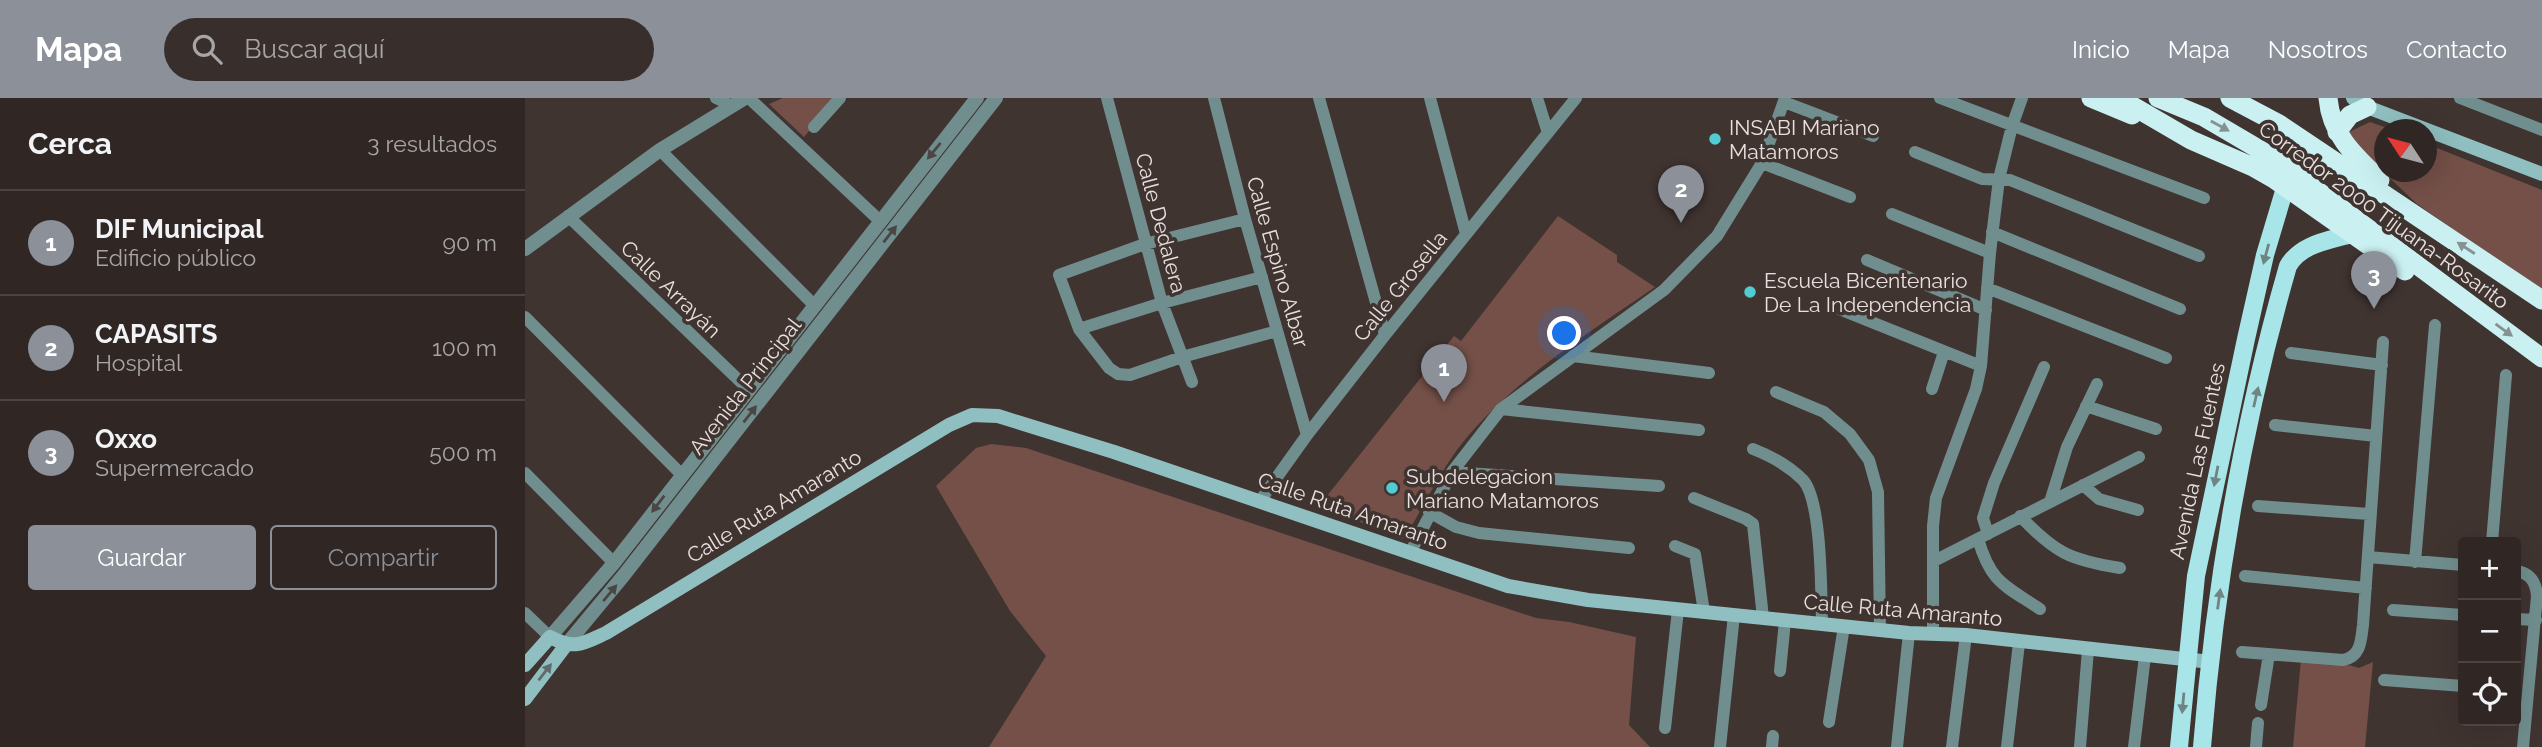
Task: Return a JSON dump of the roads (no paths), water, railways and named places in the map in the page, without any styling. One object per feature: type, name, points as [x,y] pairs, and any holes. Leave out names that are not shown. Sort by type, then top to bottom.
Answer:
[{"type":"highway","points":[[2091,98],[2253,167],[2418,280],[2482,314]]},
{"type":"highway","points":[[2119,98],[2191,140]]},
{"type":"highway","name":"Corredor 2000 Tijuana-Rosarito","points":[[2158,98],[2204,117],[2272,157],[2542,358]]},
{"type":"highway","name":"Corredor 2000 Tijuana-Rosarito","points":[[2230,98],[2279,124],[2542,300]]},
{"type":"highway","points":[[2327,98],[2331,120],[2351,152],[2416,215]]},
{"type":"highway","points":[[2337,132],[2360,102]]},
{"type":"main road","points":[[2360,102],[2542,174]]},
{"type":"main road","name":"Avenida Las Fuentes","points":[[2179,747],[2196,576],[2265,255],[2285,188]]},
{"type":"main road","name":"Avenida Las Fuentes","points":[[2202,747],[2211,662],[2238,473],[2287,266],[2306,248],[2351,234]]},
{"type":"main road","name":"Calle Ruta Amaranto","points":[[566,645],[584,643],[606,633],[949,425],[972,415],[998,416],[1260,501],[1508,586],[1588,600],[1678,610],[1909,633],[1966,635],[2019,643],[2211,662]]},
{"type":"main road","points":[[551,637],[566,645]]},
{"type":"main road","name":"Avenida Principal","points":[[525,664],[551,637]]},
{"type":"main road","name":"Avenida Principal","points":[[525,699],[566,645]]},
{"type":"street","points":[[525,249],[723,101],[747,98],[879,220]]},
{"type":"street","points":[[814,127],[840,98]]},
{"type":"street","name":"Avenida Principal","points":[[566,645],[624,575],[996,98]]},
{"type":"street","name":"Calle Dedalera","points":[[1107,98],[1162,303],[1192,382]]},
{"type":"street","name":"Calle Espino Albar","points":[[1214,98],[1245,219],[1307,435]]},
{"type":"street","points":[[1319,98],[1385,335]]},
{"type":"street","points":[[1430,98],[1466,234]]},
{"type":"street","points":[[1537,98],[1548,134]]},
{"type":"street","name":"Calle Grosella","points":[[1260,501],[1307,435],[1385,335],[1576,98]]},
{"type":"street","points":[[1940,98],[2204,198]]},
{"type":"street","points":[[1934,634],[1933,526],[1936,498],[1976,389],[1981,366],[1999,179],[2012,125],[2022,98]]},
{"type":"street","points":[[2460,98],[2542,130]]},
{"type":"street","name":"Avenida Principal","points":[[551,637],[614,562],[974,99]]},
{"type":"street","points":[[1410,553],[1451,472],[1501,409],[1664,290],[1717,236],[1762,163],[1784,100],[1873,136]]},
{"type":"street","points":[[660,150],[814,305]]},
{"type":"street","points":[[1915,152],[1982,179],[2010,180],[2199,256]]},
{"type":"street","points":[[1762,163],[1850,197]]},
{"type":"street","points":[[1892,214],[1990,253]]},
{"type":"street","name":"Calle Arrayán","points":[[568,216],[748,389]]},
{"type":"street","points":[[1245,219],[1145,244],[1059,275],[1079,329],[1109,368],[1118,374],[1130,375],[1182,357],[1277,331]]},
{"type":"street","points":[[1992,232],[2180,309]]},
{"type":"street","points":[[1867,260],[1986,310]]},
{"type":"street","points":[[1079,329],[1162,303],[1262,277]]},
{"type":"street","points":[[1987,288],[2166,358]]},
{"type":"street","points":[[1834,307],[1981,366]]},
{"type":"street","points":[[525,317],[681,474]]},
{"type":"street","points":[[2415,562],[2435,325]]},
{"type":"street","points":[[2242,652],[2343,660],[2354,656],[2361,643],[2383,342]]},
{"type":"street","points":[[1932,389],[1944,352]]},
{"type":"street","points":[[2291,353],[2382,365]]},
{"type":"street","points":[[1573,356],[1709,373]]},
{"type":"street","points":[[2040,609],[1994,576],[1985,564],[1983,518],[1994,483],[2044,367]]},
{"type":"street","points":[[2492,537],[2506,375]]},
{"type":"street","points":[[2050,502],[2067,447],[2097,384]]},
{"type":"street","points":[[1776,392],[1824,412],[1850,434],[1869,460],[1878,492],[1879,630]]},
{"type":"street","points":[[2086,406],[2156,429]]},
{"type":"street","points":[[1501,409],[1699,430]]},
{"type":"street","points":[[2276,425],[2376,436]]},
{"type":"street","points":[[1752,449],[1776,458],[1805,482],[1818,524],[1822,623]]},
{"type":"street","points":[[1934,561],[2139,457]]},
{"type":"street","points":[[1451,472],[1659,486]]},
{"type":"street","points":[[525,473],[614,562]]},
{"type":"street","points":[[2083,485],[2099,499],[2138,510]]},
{"type":"street","points":[[1694,498],[1753,524],[1763,618]]},
{"type":"street","points":[[2257,506],[2369,514]]},
{"type":"street","points":[[1429,512],[1456,527],[1479,533],[1629,548]]},
{"type":"street","points":[[2020,516],[2038,536],[2071,558],[2120,568]]},
{"type":"street","points":[[1675,546],[1695,554],[1703,612]]},
{"type":"street","points":[[2368,557],[2458,565]]},
{"type":"street","points":[[2521,572],[2539,584],[2536,620],[2522,691],[2523,747]]},
{"type":"street","points":[[2245,576],[2365,588]]},
{"type":"street","points":[[1665,728],[1678,610]]},
{"type":"street","points":[[2393,610],[2458,615]]},
{"type":"street","points":[[525,613],[551,637]]},
{"type":"street","points":[[1720,747],[1734,615]]},
{"type":"street","points":[[2521,619],[2536,620]]},
{"type":"street","points":[[1780,671],[1785,621]]},
{"type":"street","points":[[1829,722],[1844,626]]},
{"type":"street","points":[[1897,747],[1909,633]]},
{"type":"street","points":[[1952,747],[1966,635]]},
{"type":"street","points":[[2007,747],[2019,643]]},
{"type":"street","points":[[2080,747],[2088,650]]},
{"type":"street","points":[[2261,705],[2269,654]]},
{"type":"street","points":[[2134,747],[2145,656]]},
{"type":"street","points":[[2384,680],[2458,686]]},
{"type":"street","points":[[2256,747],[2259,723]]},
{"type":"place","name":"INSABI Mariano Matamoros","points":[[1715,139]]},
{"type":"place","name":"CAPASITS","points":[[1681,223]]},
{"type":"place","name":"Escuela Bicentenario De La Independencia","points":[[1750,292]]},
{"type":"place","name":"Oxxo","points":[[2374,309]]},
{"type":"place","name":"DIF Municipal","points":[[1444,402]]},
{"type":"place","name":"Subdelegacion Mariano Matamoros","points":[[1392,488]]}]
